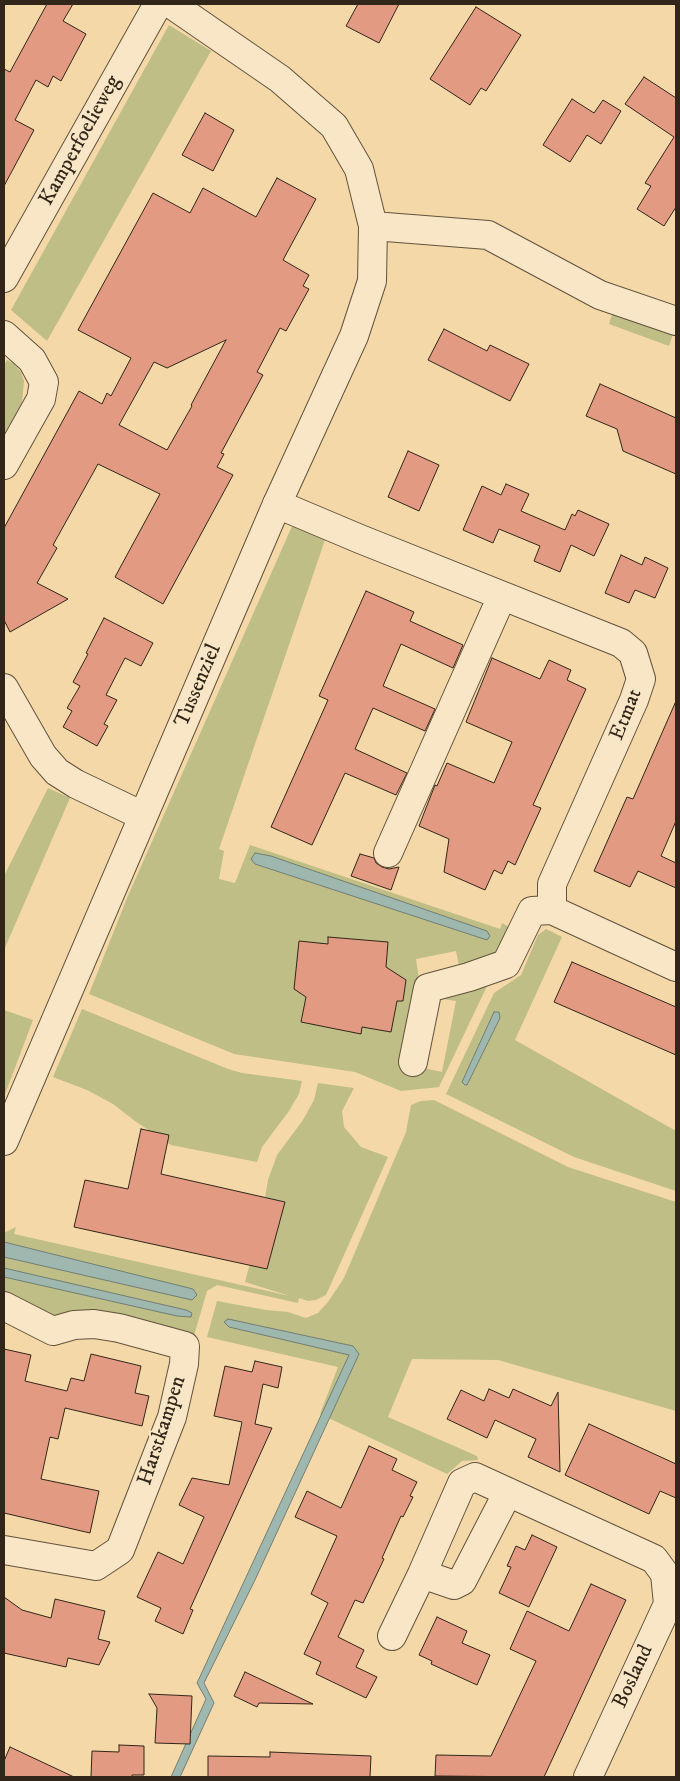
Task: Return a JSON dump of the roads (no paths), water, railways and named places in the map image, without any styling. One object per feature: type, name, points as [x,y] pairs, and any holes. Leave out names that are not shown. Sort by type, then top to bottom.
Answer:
[{"type":"street","name":"Kamperfoelieweg","points":[[4,278],[158,4]]},
{"type":"street","name":"Tussenziel","points":[[4,1141],[278,504],[354,336],[372,281],[372,226],[359,169],[334,126],[280,79],[171,4]]},
{"type":"street","points":[[372,226],[488,235],[600,295],[676,321]]},
{"type":"street","points":[[4,335],[32,360],[44,382],[41,399],[4,465]]},
{"type":"street","name":"Etmat","points":[[278,504],[621,643],[633,653],[641,679],[634,700],[552,884],[552,910]]},
{"type":"street","points":[[388,853],[502,596]]},
{"type":"street","points":[[4,688],[43,756],[56,772],[76,784],[143,816]]},
{"type":"street","points":[[413,1062],[428,988],[469,977],[506,964],[532,911],[552,910],[676,967]]},
{"type":"street","name":"Harstkampen","points":[[4,1306],[53,1331],[74,1325],[94,1324],[119,1328],[184,1346],[184,1364],[172,1417],[120,1550],[96,1566],[4,1550]]},
{"type":"street","name":"Bosland","points":[[392,1636],[462,1483],[475,1477],[654,1559],[671,1572],[668,1604],[588,1777]]},
{"type":"street","points":[[422,1574],[454,1585],[462,1581],[508,1492]]},
{"type":"water","points":[[255,853],[271,856],[487,931],[490,936],[487,940],[255,864],[251,859]]},
{"type":"water","points":[[494,1012],[499,1012],[500,1018],[467,1085],[465,1085],[462,1082]]},
{"type":"water","points":[[4,1242],[193,1289],[197,1295],[192,1300],[4,1257]]},
{"type":"water","points":[[4,1268],[186,1310],[192,1313],[191,1317],[177,1316],[4,1277]]},
{"type":"water","points":[[228,1319],[353,1346],[359,1354],[255,1580],[204,1683],[214,1703],[180,1777],[171,1777],[206,1699],[197,1683],[349,1355],[229,1327],[224,1322]]}]
